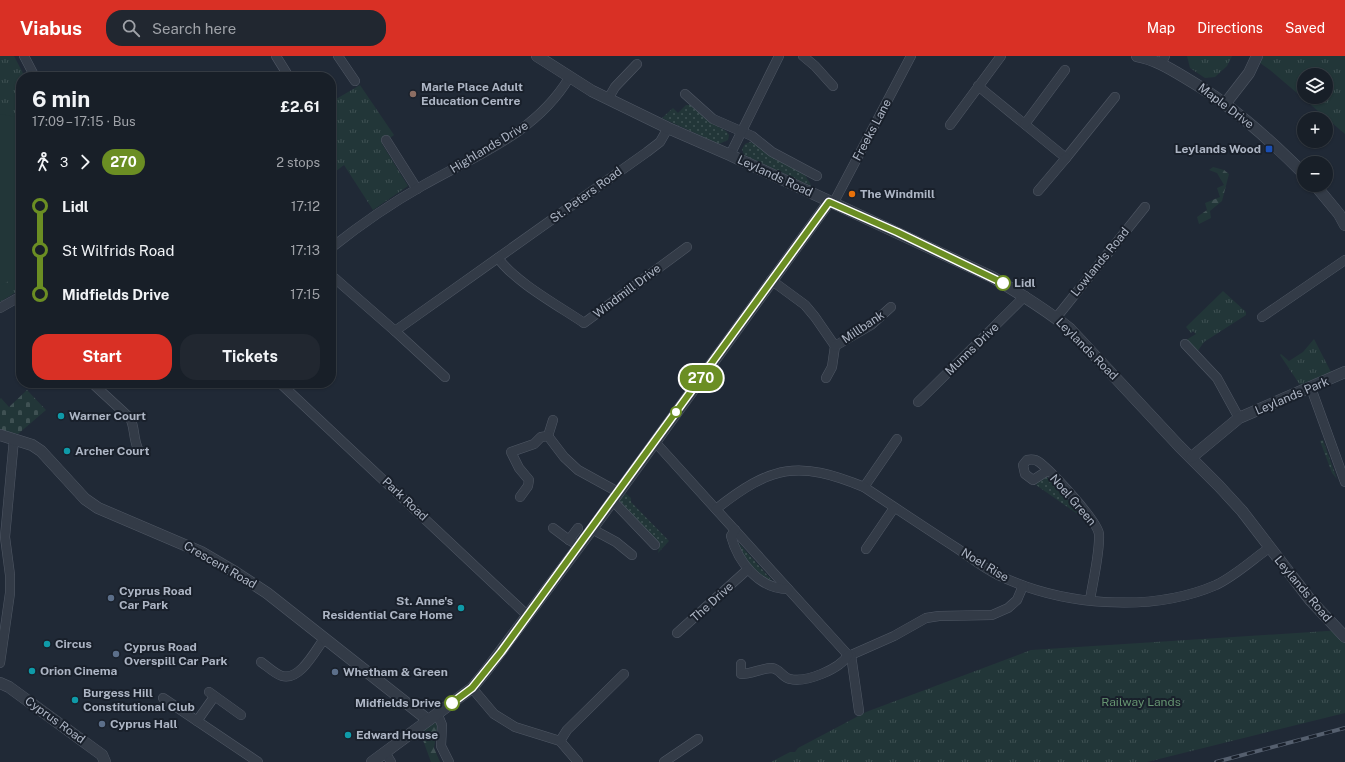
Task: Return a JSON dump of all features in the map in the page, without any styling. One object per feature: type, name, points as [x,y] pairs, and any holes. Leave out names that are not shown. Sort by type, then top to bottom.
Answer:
[{"type":"street","points":[[24,56],[32,72]]},
{"type":"street","points":[[276,56],[286,72]]},
{"type":"street","points":[[338,56],[355,81]]},
{"type":"street","name":"Leylands Road","points":[[537,56],[569,78],[608,99],[668,128],[964,263],[1025,296],[1056,318],[1070,329],[1242,511],[1311,601],[1345,637]]},
{"type":"street","points":[[730,155],[778,56]]},
{"type":"street","points":[[803,56],[815,66],[833,86]]},
{"type":"street","name":"Freeks Lane","points":[[831,203],[911,56]]},
{"type":"street","points":[[950,125],[1001,56]]},
{"type":"street","name":"Maple Drive","points":[[1137,56],[1163,60],[1213,94],[1263,134],[1297,167]]},
{"type":"street","points":[[1225,104],[1249,73],[1257,56]]},
{"type":"street","points":[[608,99],[615,87],[637,64]]},
{"type":"street","points":[[1025,124],[1065,70]]},
{"type":"street","name":"Highlands Drive","points":[[336,244],[367,221],[417,189],[471,160],[524,128],[547,108],[569,78]]},
{"type":"street","points":[[978,86],[1066,158]]},
{"type":"street","points":[[685,94],[713,119],[752,136],[772,152],[817,176]]},
{"type":"street","points":[[1038,191],[1115,97]]},
{"type":"street","name":"St. Peters Road","points":[[395,331],[660,142],[668,128]]},
{"type":"street","points":[[386,140],[417,189]]},
{"type":"street","points":[[1321,192],[1339,214],[1345,225]]},
{"type":"street","points":[[372,762],[472,688],[528,616],[592,529],[771,280],[831,203]]},
{"type":"street","name":"Lowlands Road","points":[[1056,318],[1145,207]]},
{"type":"street","name":"Windmill Drive","points":[[498,258],[504,266],[584,323],[687,247]]},
{"type":"street","points":[[1262,317],[1345,260]]},
{"type":"street","points":[[336,278],[445,377]]},
{"type":"street","name":"Millbank","points":[[771,280],[805,305],[835,346],[832,367],[826,378]]},
{"type":"street","name":"Munns Drive","points":[[918,402],[1025,296]]},
{"type":"street","points":[[0,308],[16,299]]},
{"type":"street","name":"Millbank","points":[[835,346],[871,325],[891,308]]},
{"type":"street","points":[[1185,344],[1217,378],[1239,418]]},
{"type":"street","name":"Leylands Park","points":[[1192,457],[1239,418],[1345,372]]},
{"type":"street","points":[[97,388],[130,418],[133,424],[133,437],[138,449]]},
{"type":"street","name":"Park Road","points":[[285,388],[528,616]]},
{"type":"street","points":[[1311,388],[1342,466],[1345,482]]},
{"type":"street","points":[[548,436],[554,420]]},
{"type":"street","name":"Crescent Road","points":[[0,435],[32,445],[41,451],[85,499],[98,508],[201,552],[267,593],[428,720]]},
{"type":"street","points":[[520,497],[528,486],[529,480],[519,468],[508,450],[534,444],[541,437],[548,436]]},
{"type":"street","points":[[548,436],[564,457],[578,470],[615,496],[655,545]]},
{"type":"street","points":[[0,663],[10,593],[10,575],[5,537],[14,439]]},
{"type":"street","points":[[864,487],[897,439]]},
{"type":"street","points":[[655,442],[850,655],[859,711]]},
{"type":"street","name":"Noel Rise","points":[[716,509],[736,493],[760,479],[786,470],[812,470],[839,477],[864,487],[997,575],[1023,586],[1053,594],[1126,604],[1159,600],[1195,593],[1218,584],[1269,548]]},
{"type":"street","name":"Noel Green","points":[[1047,471],[1091,517],[1099,533],[1090,600]]},
{"type":"street","points":[[866,549],[894,508]]},
{"type":"street","points":[[553,528],[579,546]]},
{"type":"street","points":[[569,540],[578,528]]},
{"type":"street","points":[[592,529],[616,542],[632,555]]},
{"type":"street","points":[[735,530],[732,536],[734,547],[747,570],[768,585],[780,589],[788,589]]},
{"type":"street","name":"The Drive","points":[[677,633],[747,570]]},
{"type":"street","points":[[741,664],[741,674],[755,673],[773,668],[788,679],[795,680],[832,670],[844,662],[850,655],[894,636],[926,618],[939,616],[992,615],[1008,608],[1017,600],[1023,586]]},
{"type":"street","points":[[261,662],[281,676],[289,677],[300,670],[324,639]]},
{"type":"street","points":[[560,741],[567,730],[624,674]]},
{"type":"street","name":"Cyprus Road","points":[[0,683],[9,687],[102,755],[105,762]]},
{"type":"street","points":[[472,688],[494,714],[516,727],[560,741],[578,762]]},
{"type":"street","points":[[197,721],[211,695],[241,715]]},
{"type":"street","points":[[163,698],[258,762]]},
{"type":"street","points":[[437,713],[442,725],[441,746],[449,762]]},
{"type":"street","points":[[664,762],[698,739]]},
{"type":"street","points":[[385,752],[391,762]]},
{"type":"green space","points":[[0,56],[14,56],[22,72],[16,72],[16,292],[0,302]]},
{"type":"green space","points":[[1187,56],[1232,56],[1227,66],[1215,77],[1205,78],[1190,68]]},
{"type":"green space","points":[[1250,56],[1345,56],[1345,134],[1333,124],[1333,112],[1319,112],[1310,104],[1333,104],[1333,68],[1297,68],[1297,93],[1270,70]]},
{"type":"green space","points":[[360,85],[394,135],[382,144],[408,186],[373,210],[344,165],[336,171],[336,99]]},
{"type":"green space","points":[[686,105],[692,105],[711,123],[726,131],[729,135],[728,140],[719,144],[662,118],[673,108],[678,113]]},
{"type":"green space","points":[[0,114],[16,117],[16,277],[0,286]]},
{"type":"green space","points":[[750,142],[756,144],[805,175],[811,185],[810,186],[744,155],[742,149],[745,144]]},
{"type":"green space","points":[[1213,167],[1224,170],[1229,174],[1222,201],[1210,211],[1211,218],[1199,224],[1197,217],[1207,210],[1205,203],[1220,197],[1217,188],[1224,185],[1217,173],[1209,170]]},
{"type":"green space","points":[[1223,291],[1246,312],[1246,315],[1204,342],[1197,352],[1186,340],[1196,334],[1193,331],[1191,333],[1186,327]]},
{"type":"green space","points":[[1314,339],[1331,372],[1300,385],[1280,355],[1281,354],[1289,361],[1303,352]]},
{"type":"green space","points":[[27,390],[46,410],[18,434],[0,430],[0,399],[1,398],[9,407]]},
{"type":"green space","points":[[1323,440],[1337,479],[1332,473],[1320,441]]},
{"type":"green space","points":[[1042,477],[1047,477],[1089,522],[1036,485]]},
{"type":"green space","points":[[625,493],[631,498],[631,502],[669,541],[658,553],[660,543],[619,502]]},
{"type":"green space","points":[[736,540],[776,585],[756,571],[744,555]]},
{"type":"green space","name":"Railway Lands","points":[[1345,628],[1345,713],[1147,762],[771,762],[790,752],[795,752],[798,748],[866,712],[1031,650],[1342,630]]},
{"type":"green space","points":[[437,722],[438,724],[434,748],[440,762],[431,762],[420,732]]},
{"type":"railway","points":[[1216,762],[1345,728]]},
{"type":"bus line","name":"270","points":[[452,703],[472,688],[501,652],[829,202],[964,263],[1003,283]]},
{"type":"place","name":"Marle Place Adult Education Centre","points":[[413,94]]},
{"type":"place","name":"Leylands Wood","points":[[1269,149]]},
{"type":"place","name":"The Windmill","points":[[852,194]]},
{"type":"place","name":"Lidl","points":[[1003,283]]},
{"type":"place","name":"Warner Court","points":[[61,416]]},
{"type":"place","name":"Archer Court","points":[[67,451]]},
{"type":"place","name":"Cyprus Road Car Park","points":[[111,598]]},
{"type":"place","name":"St. Anne's Residential Care Home","points":[[461,608]]},
{"type":"place","name":"Circus","points":[[47,644]]},
{"type":"place","name":"Cyprus Road Overspill Car Park","points":[[116,654]]},
{"type":"place","name":"Orion Cinema","points":[[32,671]]},
{"type":"place","name":"Whetham & Green","points":[[335,672]]},
{"type":"place","name":"Burgess Hill Constitutional Club","points":[[75,700]]},
{"type":"place","name":"Midfields Drive","points":[[452,703]]},
{"type":"place","name":"Cyprus Hall","points":[[102,724]]},
{"type":"place","name":"Edward House","points":[[348,735]]}]
